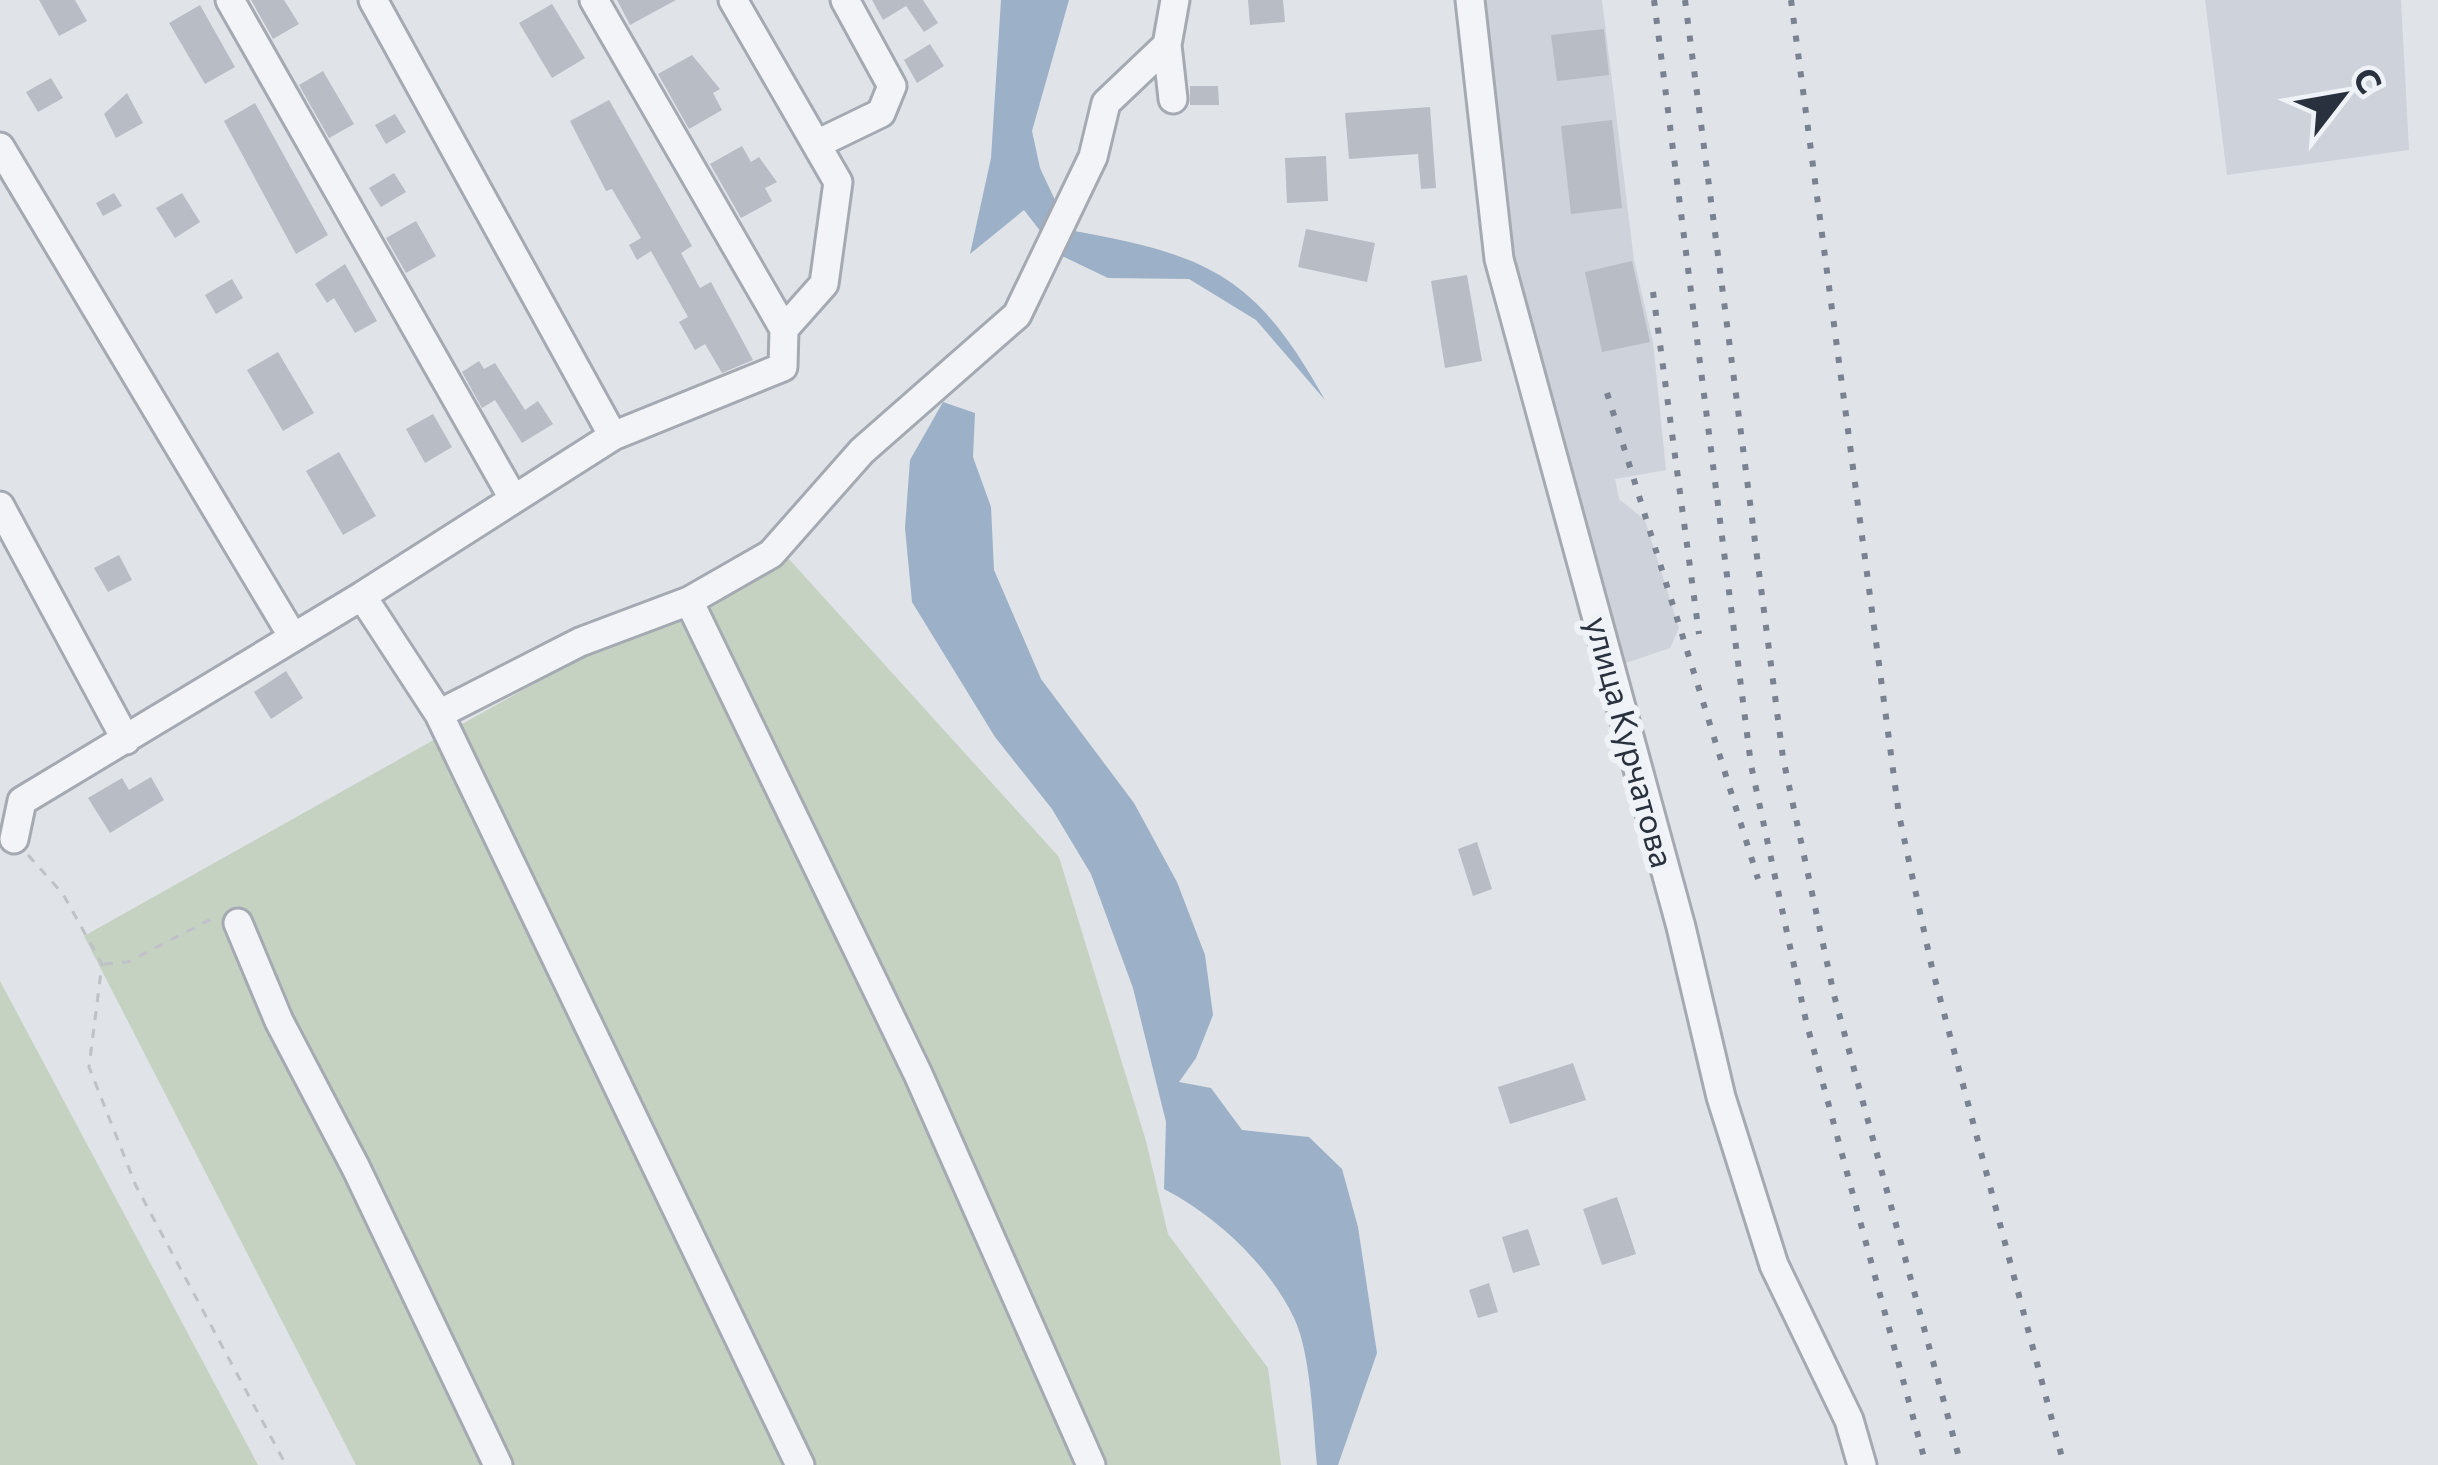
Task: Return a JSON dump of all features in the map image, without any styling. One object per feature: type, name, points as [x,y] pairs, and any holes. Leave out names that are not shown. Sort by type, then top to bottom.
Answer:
[{"type":"street","points":[[230,0],[513,498]]},
{"type":"street","points":[[374,0],[613,436]]},
{"type":"street","points":[[14,839],[22,801],[362,596],[613,436],[783,368],[784,329],[594,0]]},
{"type":"street","points":[[733,0],[838,182],[824,284],[784,329]]},
{"type":"street","points":[[817,144],[881,113],[892,86],[845,0]]},
{"type":"street","points":[[1173,99],[1167,45],[1175,0]]},
{"type":"street","name":"улица Курчатова","points":[[1470,0],[1498,259],[1681,927],[1721,1097],[1774,1265],[1849,1420],[1862,1465]]},
{"type":"street","points":[[439,714],[580,642],[689,601],[771,554],[862,452],[1017,315],[1093,157],[1106,103],[1167,45]]},
{"type":"street","points":[[0,147],[293,637]]},
{"type":"street","points":[[0,506],[126,740]]},
{"type":"street","points":[[362,596],[439,714],[800,1465]]},
{"type":"street","points":[[689,601],[918,1074],[1090,1465]]},
{"type":"street","points":[[238,923],[279,1021],[356,1168],[498,1465]]},
{"type":"path","points":[[14,839],[63,894],[102,964],[89,1067],[136,1186],[286,1465]]},
{"type":"path","points":[[102,964],[128,962],[201,920],[224,916],[238,923]]},
{"type":"shaded area","points":[[1479,0],[1602,0],[1634,260],[1653,342],[1666,470],[1615,479],[1619,499],[1645,520],[1679,628],[1670,648],[1620,665],[1509,258]]},
{"type":"shaded area","points":[[2205,0],[2401,0],[2409,150],[2227,175]]},
{"type":"green space","points":[[778,547],[1059,857],[1146,1141],[1168,1234],[1268,1368],[1281,1465],[356,1465],[84,936]]},
{"type":"green space","points":[[0,981],[258,1465],[0,1465]]},
{"type":"water","points":[[1001,0],[1069,0],[1032,131],[1040,168],[1069,230],[1158,249],[1223,277],[1275,324],[1325,400],[1256,320],[1189,279],[1108,278],[1058,254],[1024,210],[970,254],[991,158]]},
{"type":"water","points":[[943,402],[975,413],[973,457],[991,507],[994,570],[1041,679],[1134,803],[1177,882],[1205,955],[1213,1015],[1196,1058],[1179,1082],[1211,1088],[1242,1130],[1309,1137],[1342,1169],[1358,1227],[1377,1353],[1338,1465],[1317,1465],[1304,1350],[1283,1298],[1239,1243],[1164,1189],[1166,1122],[1133,988],[1091,874],[1052,809],[995,737],[912,602],[905,528],[910,460]]},
{"type":"building","points":[[39,0],[75,0],[87,21],[59,36]]},
{"type":"building","points":[[251,0],[284,0],[299,24],[273,39]]},
{"type":"building","points":[[617,0],[676,0],[630,25]]},
{"type":"building","points":[[872,0],[923,0],[938,23],[924,32],[906,6],[883,20]]},
{"type":"building","points":[[1248,0],[1283,0],[1285,22],[1250,25]]},
{"type":"building","points":[[552,4],[585,58],[552,78],[519,23]]},
{"type":"building","points":[[200,5],[235,67],[205,84],[169,23]]},
{"type":"building","points":[[1604,29],[1609,75],[1557,81],[1551,35]]},
{"type":"building","points":[[930,44],[944,66],[917,83],[904,60]]},
{"type":"building","points":[[692,55],[720,89],[713,93],[722,110],[689,129],[658,74]]},
{"type":"building","points":[[323,71],[354,124],[329,138],[299,85]]},
{"type":"building","points":[[51,78],[63,98],[38,112],[26,92]]},
{"type":"building","points":[[1190,86],[1218,86],[1219,105],[1190,105]]},
{"type":"building","points":[[127,93],[143,123],[116,138],[104,114]]},
{"type":"building","points":[[609,100],[692,246],[681,253],[700,288],[711,282],[753,360],[722,373],[705,344],[695,350],[679,322],[688,317],[651,251],[637,260],[629,245],[641,238],[612,189],[606,191],[570,121]]},
{"type":"building","points":[[255,103],[328,235],[296,254],[224,121]]},
{"type":"building","points":[[1430,107],[1436,188],[1421,189],[1418,154],[1349,159],[1345,113]]},
{"type":"building","points":[[395,114],[406,132],[386,144],[375,125]]},
{"type":"building","points":[[1612,120],[1622,208],[1571,214],[1561,126]]},
{"type":"building","points":[[742,146],[751,162],[759,157],[777,182],[765,188],[772,201],[741,218],[710,164]]},
{"type":"building","points":[[1326,156],[1328,201],[1287,203],[1285,158]]},
{"type":"building","points":[[394,173],[406,192],[381,207],[369,188]]},
{"type":"building","points":[[114,193],[122,206],[103,216],[96,203]]},
{"type":"building","points":[[182,193],[200,222],[175,238],[156,208]]},
{"type":"building","points":[[416,221],[436,256],[406,273],[386,238]]},
{"type":"building","points":[[1306,229],[1375,243],[1367,282],[1298,267]]},
{"type":"building","points":[[1632,261],[1650,342],[1602,352],[1585,272]]},
{"type":"building","points":[[345,264],[377,321],[355,333],[334,298],[327,303],[315,284]]},
{"type":"building","points":[[1467,275],[1482,361],[1445,368],[1431,281]]},
{"type":"building","points":[[232,279],[243,298],[216,314],[205,295]]},
{"type":"building","points":[[278,352],[314,413],[283,431],[247,370]]},
{"type":"building","points":[[479,361],[484,369],[495,363],[525,410],[538,401],[553,424],[522,443],[495,400],[482,408],[462,372]]},
{"type":"building","points":[[433,414],[452,447],[425,463],[406,429]]},
{"type":"building","points":[[339,452],[376,516],[343,535],[306,471]]},
{"type":"building","points":[[119,555],[132,580],[108,592],[94,568]]},
{"type":"building","points":[[286,671],[303,698],[271,719],[254,692]]},
{"type":"building","points":[[151,777],[164,800],[110,833],[88,798],[122,778],[129,790]]},
{"type":"building","points":[[1477,842],[1492,889],[1473,896],[1458,849]]},
{"type":"building","points":[[1573,1063],[1586,1100],[1510,1124],[1498,1087]]},
{"type":"building","points":[[1617,1197],[1636,1254],[1602,1265],[1583,1209]]},
{"type":"building","points":[[1528,1229],[1540,1265],[1513,1273],[1502,1237]]},
{"type":"building","points":[[1489,1283],[1498,1312],[1478,1318],[1469,1290]]},
{"type":"railway","points":[[1654,0],[1751,765],[1806,1021],[1926,1465]]},
{"type":"railway","points":[[1685,0],[1783,758],[1834,995],[1961,1465]]},
{"type":"railway","points":[[1791,0],[1899,815],[1932,968],[2064,1465]]},
{"type":"railway","points":[[1653,292],[1699,634]]},
{"type":"railway","points":[[1607,393],[1758,879]]}]
